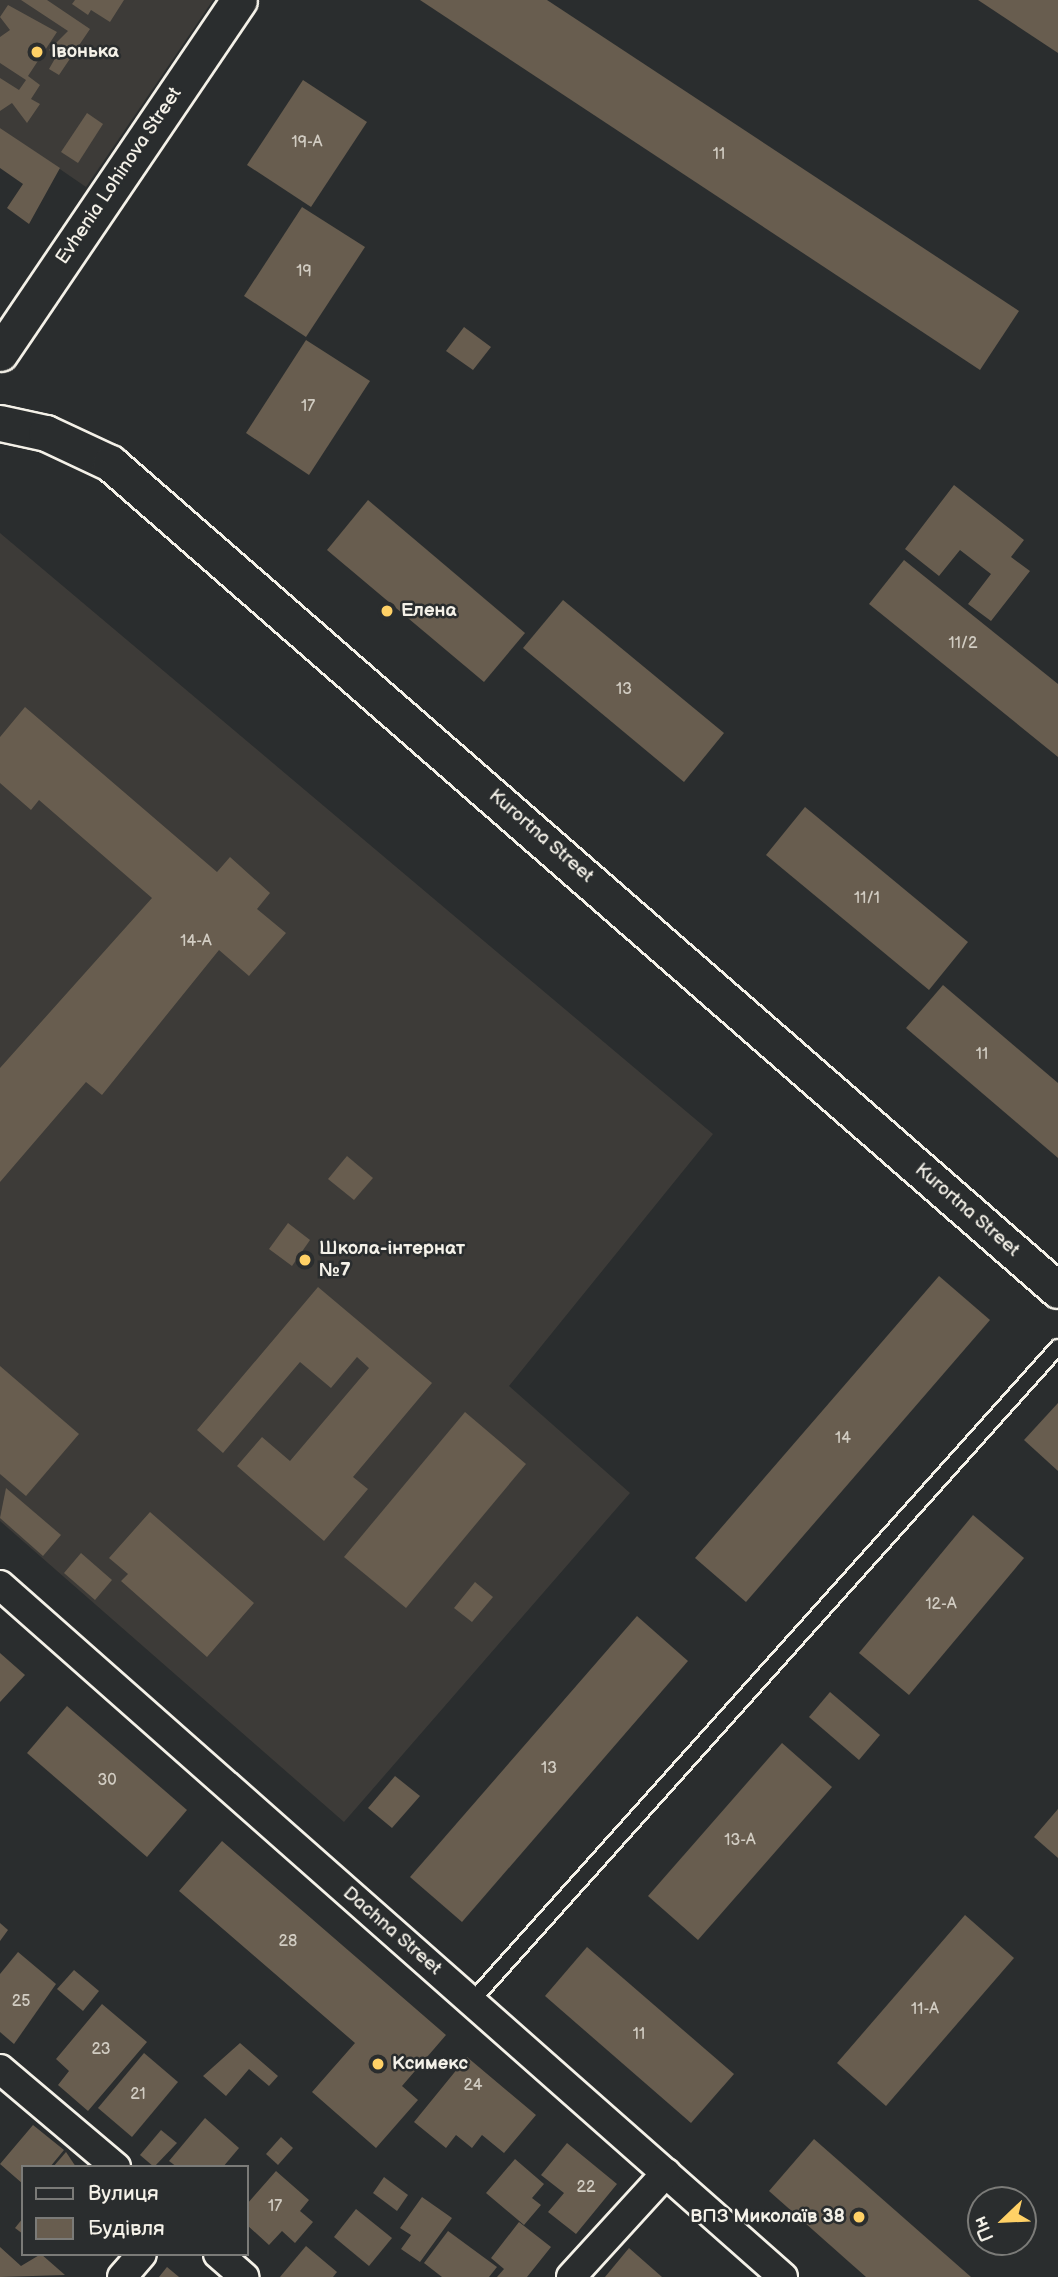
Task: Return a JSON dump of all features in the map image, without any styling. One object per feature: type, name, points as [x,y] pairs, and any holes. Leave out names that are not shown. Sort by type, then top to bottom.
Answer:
[{"type":"street","name":"Evhenia Lohinova Street","points":[[0,353],[237,1]]},
{"type":"street","name":"Kurortna Street","points":[[0,423],[46,433],[110,463],[1058,1290]]},
{"type":"street","name":"Dachna Street","points":[[0,1585],[783,2277]]},
{"type":"street","points":[[0,2069],[114,2165]]},
{"type":"street","points":[[571,2277],[666,2173]]},
{"type":"street","points":[[122,2277],[140,2256]]},
{"type":"street","points":[[220,2256],[244,2277]]},
{"type":"lane","points":[[472,2001],[1058,1347]]},
{"type":"shaded area","points":[[0,0],[213,0],[86,187],[0,128]]},
{"type":"shaded area","name":"Школа-інтернат №7","points":[[0,533],[713,1134],[509,1386],[630,1493],[344,1822],[0,1521]]},
{"type":"building","points":[[21,0],[47,0],[90,29],[59,75],[49,69],[57,55],[49,50],[68,31]]},
{"type":"building","points":[[75,0],[124,0],[110,22],[91,10],[88,15],[72,4]]},
{"type":"building","points":[[420,0],[547,0],[1019,311],[980,370]]},
{"type":"building","points":[[978,0],[1058,0],[1058,53]]},
{"type":"building","points":[[8,5],[57,32],[28,76],[40,85],[31,99],[40,104],[27,123],[12,103],[0,111],[0,78],[19,90],[26,80],[0,63],[0,37],[10,30],[0,17]]},
{"type":"building","points":[[303,80],[367,122],[311,207],[247,165]]},
{"type":"building","points":[[87,113],[103,124],[78,163],[61,152]]},
{"type":"building","points":[[0,128],[60,168],[29,224],[7,208],[23,184],[0,168]]},
{"type":"building","points":[[302,207],[365,247],[306,337],[244,296]]},
{"type":"building","points":[[464,327],[491,347],[473,370],[446,351]]},
{"type":"building","points":[[306,340],[370,381],[309,475],[246,433]]},
{"type":"building","points":[[954,485],[1024,540],[1011,557],[1030,571],[991,621],[968,604],[991,574],[960,550],[939,576],[905,549]]},
{"type":"building","points":[[368,500],[525,633],[484,682],[327,550]]},
{"type":"building","points":[[904,560],[1058,684],[1058,757],[869,604]]},
{"type":"building","points":[[563,600],[724,733],[684,782],[523,648]]},
{"type":"building","points":[[25,707],[217,872],[230,857],[270,893],[257,909],[286,933],[249,976],[219,950],[102,1095],[86,1082],[0,1182],[0,1068],[152,898],[39,800],[31,810],[0,783],[0,737]]},
{"type":"building","points":[[805,807],[968,942],[929,990],[766,855]]},
{"type":"building","points":[[943,985],[1058,1083],[1058,1158],[906,1028]]},
{"type":"building","points":[[347,1156],[373,1178],[354,1200],[328,1179]]},
{"type":"building","points":[[288,1223],[310,1240],[292,1266],[269,1249]]},
{"type":"building","points":[[939,1276],[990,1320],[746,1602],[695,1558]]},
{"type":"building","points":[[318,1287],[432,1383],[353,1477],[368,1489],[324,1541],[237,1466],[262,1437],[290,1461],[369,1368],[357,1357],[331,1388],[300,1362],[223,1453],[197,1430]]},
{"type":"building","points":[[0,1366],[79,1434],[26,1496],[0,1474]]},
{"type":"building","points":[[1058,1403],[1058,1471],[1024,1440]]},
{"type":"building","points":[[465,1412],[526,1464],[406,1608],[344,1557]]},
{"type":"building","points":[[6,1488],[61,1535],[43,1556],[0,1518]]},
{"type":"building","points":[[150,1512],[254,1603],[207,1657],[121,1581],[128,1574],[109,1558]]},
{"type":"building","points":[[973,1515],[1024,1558],[909,1695],[859,1653]]},
{"type":"building","points":[[81,1553],[112,1580],[95,1600],[64,1573]]},
{"type":"building","points":[[475,1582],[493,1597],[472,1622],[454,1608]]},
{"type":"building","points":[[637,1616],[688,1661],[462,1922],[410,1877]]},
{"type":"building","points":[[0,1653],[25,1675],[0,1702]]},
{"type":"building","points":[[830,1692],[880,1735],[859,1760],[809,1717]]},
{"type":"building","points":[[67,1706],[187,1810],[147,1857],[27,1753]]},
{"type":"building","points":[[782,1743],[832,1787],[698,1940],[648,1896]]},
{"type":"building","points":[[395,1776],[420,1796],[392,1828],[368,1808]]},
{"type":"building","points":[[1058,1809],[1058,1858],[1034,1837]]},
{"type":"building","points":[[222,1841],[446,2035],[402,2086],[418,2100],[376,2148],[312,2092],[355,2043],[179,1891]]},
{"type":"building","points":[[965,1915],[1014,1958],[886,2106],[837,2063]]},
{"type":"building","points":[[0,1923],[8,1930],[0,1941]]},
{"type":"building","points":[[587,1947],[734,2074],[691,2123],[545,1996]]},
{"type":"building","points":[[18,1952],[56,1984],[14,2044],[0,2032],[0,1974]]},
{"type":"building","points":[[74,1970],[99,1991],[83,2011],[57,1989]]},
{"type":"building","points":[[102,2004],[147,2042],[88,2111],[58,2085],[69,2071],[56,2059]]},
{"type":"building","points":[[240,2043],[278,2076],[269,2086],[249,2069],[226,2096],[203,2076]]},
{"type":"building","points":[[144,2053],[178,2082],[132,2137],[98,2108]]},
{"type":"building","points":[[467,2057],[536,2115],[504,2153],[482,2135],[472,2148],[456,2135],[446,2148],[414,2122]]},
{"type":"building","points":[[205,2118],[239,2148],[225,2165],[174,2165],[169,2161]]},
{"type":"building","points":[[33,2125],[64,2150],[52,2165],[21,2165],[21,2182],[0,2164]]},
{"type":"building","points":[[161,2130],[177,2143],[156,2165],[152,2165],[140,2155]]},
{"type":"building","points":[[281,2137],[293,2148],[278,2165],[266,2154]]},
{"type":"building","points":[[814,2139],[971,2277],[866,2277],[769,2191]]},
{"type":"building","points":[[567,2143],[617,2184],[576,2234],[548,2212],[564,2193],[541,2175]]},
{"type":"building","points":[[66,2152],[75,2165],[55,2165]]},
{"type":"building","points":[[515,2159],[544,2184],[532,2198],[541,2205],[524,2225],[486,2193]]},
{"type":"building","points":[[276,2171],[309,2200],[300,2211],[313,2222],[295,2243],[282,2231],[269,2245],[248,2226],[248,2203]]},
{"type":"building","points":[[384,2177],[408,2195],[397,2211],[373,2193]]},
{"type":"building","points":[[422,2197],[452,2218],[420,2262],[401,2249],[411,2235],[400,2228]]},
{"type":"building","points":[[356,2209],[392,2238],[369,2266],[334,2237]]},
{"type":"building","points":[[21,2220],[21,2232],[15,2228]]},
{"type":"building","points":[[519,2222],[551,2247],[527,2277],[497,2277],[504,2269],[491,2258]]},
{"type":"building","points":[[448,2231],[497,2267],[489,2277],[442,2277],[424,2263]]},
{"type":"building","points":[[306,2246],[337,2272],[333,2277],[280,2277]]},
{"type":"building","points":[[0,2247],[21,2266],[38,2256],[43,2256],[65,2275],[0,2277]]},
{"type":"building","points":[[629,2248],[662,2277],[605,2277]]},
{"type":"building","points":[[167,2267],[179,2277],[159,2277]]},
{"type":"place","name":"Івонька","points":[[37,52]]},
{"type":"place","name":"Елена","points":[[387,611]]},
{"type":"place","name":"Школа-інтернат №7","points":[[305,1260]]},
{"type":"place","name":"Ксимекс","points":[[378,2064]]},
{"type":"place","name":"ВПЗ Миколаїв 38","points":[[859,2217]]}]
